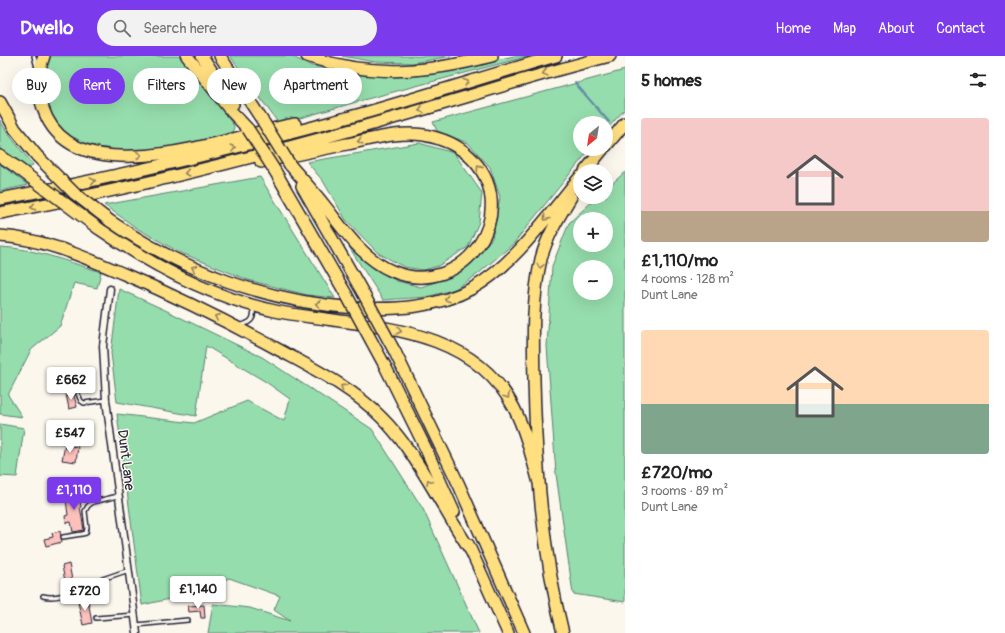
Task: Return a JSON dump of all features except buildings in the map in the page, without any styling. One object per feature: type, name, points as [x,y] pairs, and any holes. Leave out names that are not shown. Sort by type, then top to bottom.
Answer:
[{"type":"highway","points":[[40,68],[44,56]]},
{"type":"highway","points":[[187,56],[230,110],[248,129]]},
{"type":"highway","points":[[202,56],[223,87],[303,217],[385,366],[425,447],[470,551],[508,633]]},
{"type":"highway","points":[[220,56],[290,165],[394,352],[459,485],[524,633]]},
{"type":"highway","points":[[307,56],[346,67],[399,72],[437,68],[492,56]]},
{"type":"highway","points":[[0,199],[85,182],[240,146],[369,112],[556,56]]},
{"type":"highway","points":[[0,213],[88,196],[213,168],[610,56]]},
{"type":"highway","points":[[0,102],[15,129],[37,156],[70,189],[95,210],[142,242],[185,264],[227,282],[300,301],[340,307],[380,310],[420,306],[446,299],[473,287],[485,280],[518,250],[573,185]]},
{"type":"highway","points":[[41,104],[48,120],[63,137],[79,148],[89,152],[111,156],[144,155],[178,150],[212,144],[292,125],[369,112]]},
{"type":"highway","points":[[613,138],[625,123]]},
{"type":"highway","points":[[213,168],[260,163],[381,137],[424,135],[442,139],[453,144],[477,164],[486,180],[490,196],[491,210],[489,224],[476,250],[467,260],[454,269],[430,276],[416,277],[400,274],[385,268],[360,248],[290,165]]},
{"type":"highway","points":[[0,156],[98,228],[135,253],[210,290],[250,304],[281,312],[402,331],[429,339],[454,349],[492,377],[513,407],[526,437],[539,483]]},
{"type":"highway","points":[[591,164],[597,156]]},
{"type":"highway","points":[[563,633],[551,580],[539,483],[534,368],[534,318],[536,288],[541,260],[547,239],[573,192]]},
{"type":"highway","points":[[0,236],[20,238],[43,243],[80,256],[135,279],[236,326],[338,383],[354,394],[395,431],[415,459],[470,551]]},
{"type":"street","name":"Dunt Lane","points":[[110,289],[103,346],[106,400],[137,633]]},
{"type":"lane","points":[[34,56],[38,68]]},
{"type":"lane","points":[[236,326],[249,323],[253,318],[254,313],[250,304]]},
{"type":"lane","points":[[78,394],[81,401],[84,403],[106,400]]},
{"type":"lane","points":[[63,537],[86,533],[87,528],[85,511],[90,504],[118,496]]},
{"type":"lane","points":[[43,596],[52,598],[129,570]]},
{"type":"lane","points":[[96,618],[135,615]]},
{"type":"lane","points":[[136,625],[188,620]]},
{"type":"green space","points":[[47,56],[179,56],[189,68],[133,68],[133,104],[199,104],[199,79],[207,89],[207,104],[218,104],[234,126],[233,134],[178,147],[126,155],[77,143],[54,122],[46,104],[61,104],[61,68],[44,68]]},
{"type":"green space","points":[[230,56],[291,56],[312,66],[325,68],[269,68],[269,104],[349,104],[279,124],[261,99],[261,68],[239,68]]},
{"type":"green space","points":[[342,56],[452,56],[412,63],[375,62]]},
{"type":"green space","points":[[514,56],[529,56],[362,100],[362,72],[423,75]]},
{"type":"green space","points":[[625,70],[625,109],[613,122],[613,116],[573,116],[573,156],[584,156],[578,164],[573,164],[573,170],[513,244],[478,274],[455,289],[427,297],[383,300],[349,247],[377,270],[397,281],[421,287],[449,277],[472,263],[492,238],[500,197],[490,167],[468,143],[437,131],[433,122]]},
{"type":"green space","points":[[0,120],[7,132],[33,165],[29,168],[0,148]]},
{"type":"green space","points":[[419,143],[454,153],[482,193],[479,222],[468,247],[438,266],[424,270],[404,267],[378,253],[346,220],[323,181],[307,162]]},
{"type":"green space","points":[[0,164],[28,185],[0,191]]},
{"type":"green space","points":[[625,172],[625,602],[573,594],[556,474],[547,346],[552,266],[569,223],[573,219],[573,252],[613,252],[613,212],[581,212],[589,204],[613,204],[613,183]]},
{"type":"green space","points":[[260,177],[335,298],[307,295],[248,280],[179,252],[138,229],[104,205]]},
{"type":"green space","points":[[0,247],[38,253],[101,272],[97,288],[74,283],[60,326],[31,350],[8,395],[22,417],[0,414]]},
{"type":"green space","points":[[119,289],[262,357],[372,429],[423,509],[479,633],[208,633],[213,604],[250,608],[290,621],[274,610],[280,596],[229,578],[193,594],[142,605],[117,414],[194,423],[247,401],[284,421],[290,399],[266,382],[206,346],[196,416],[117,402],[111,353]]},
{"type":"green space","points":[[0,424],[24,428],[17,477],[0,476]]},
{"type":"waterway","points":[[575,83],[604,116]]}]
